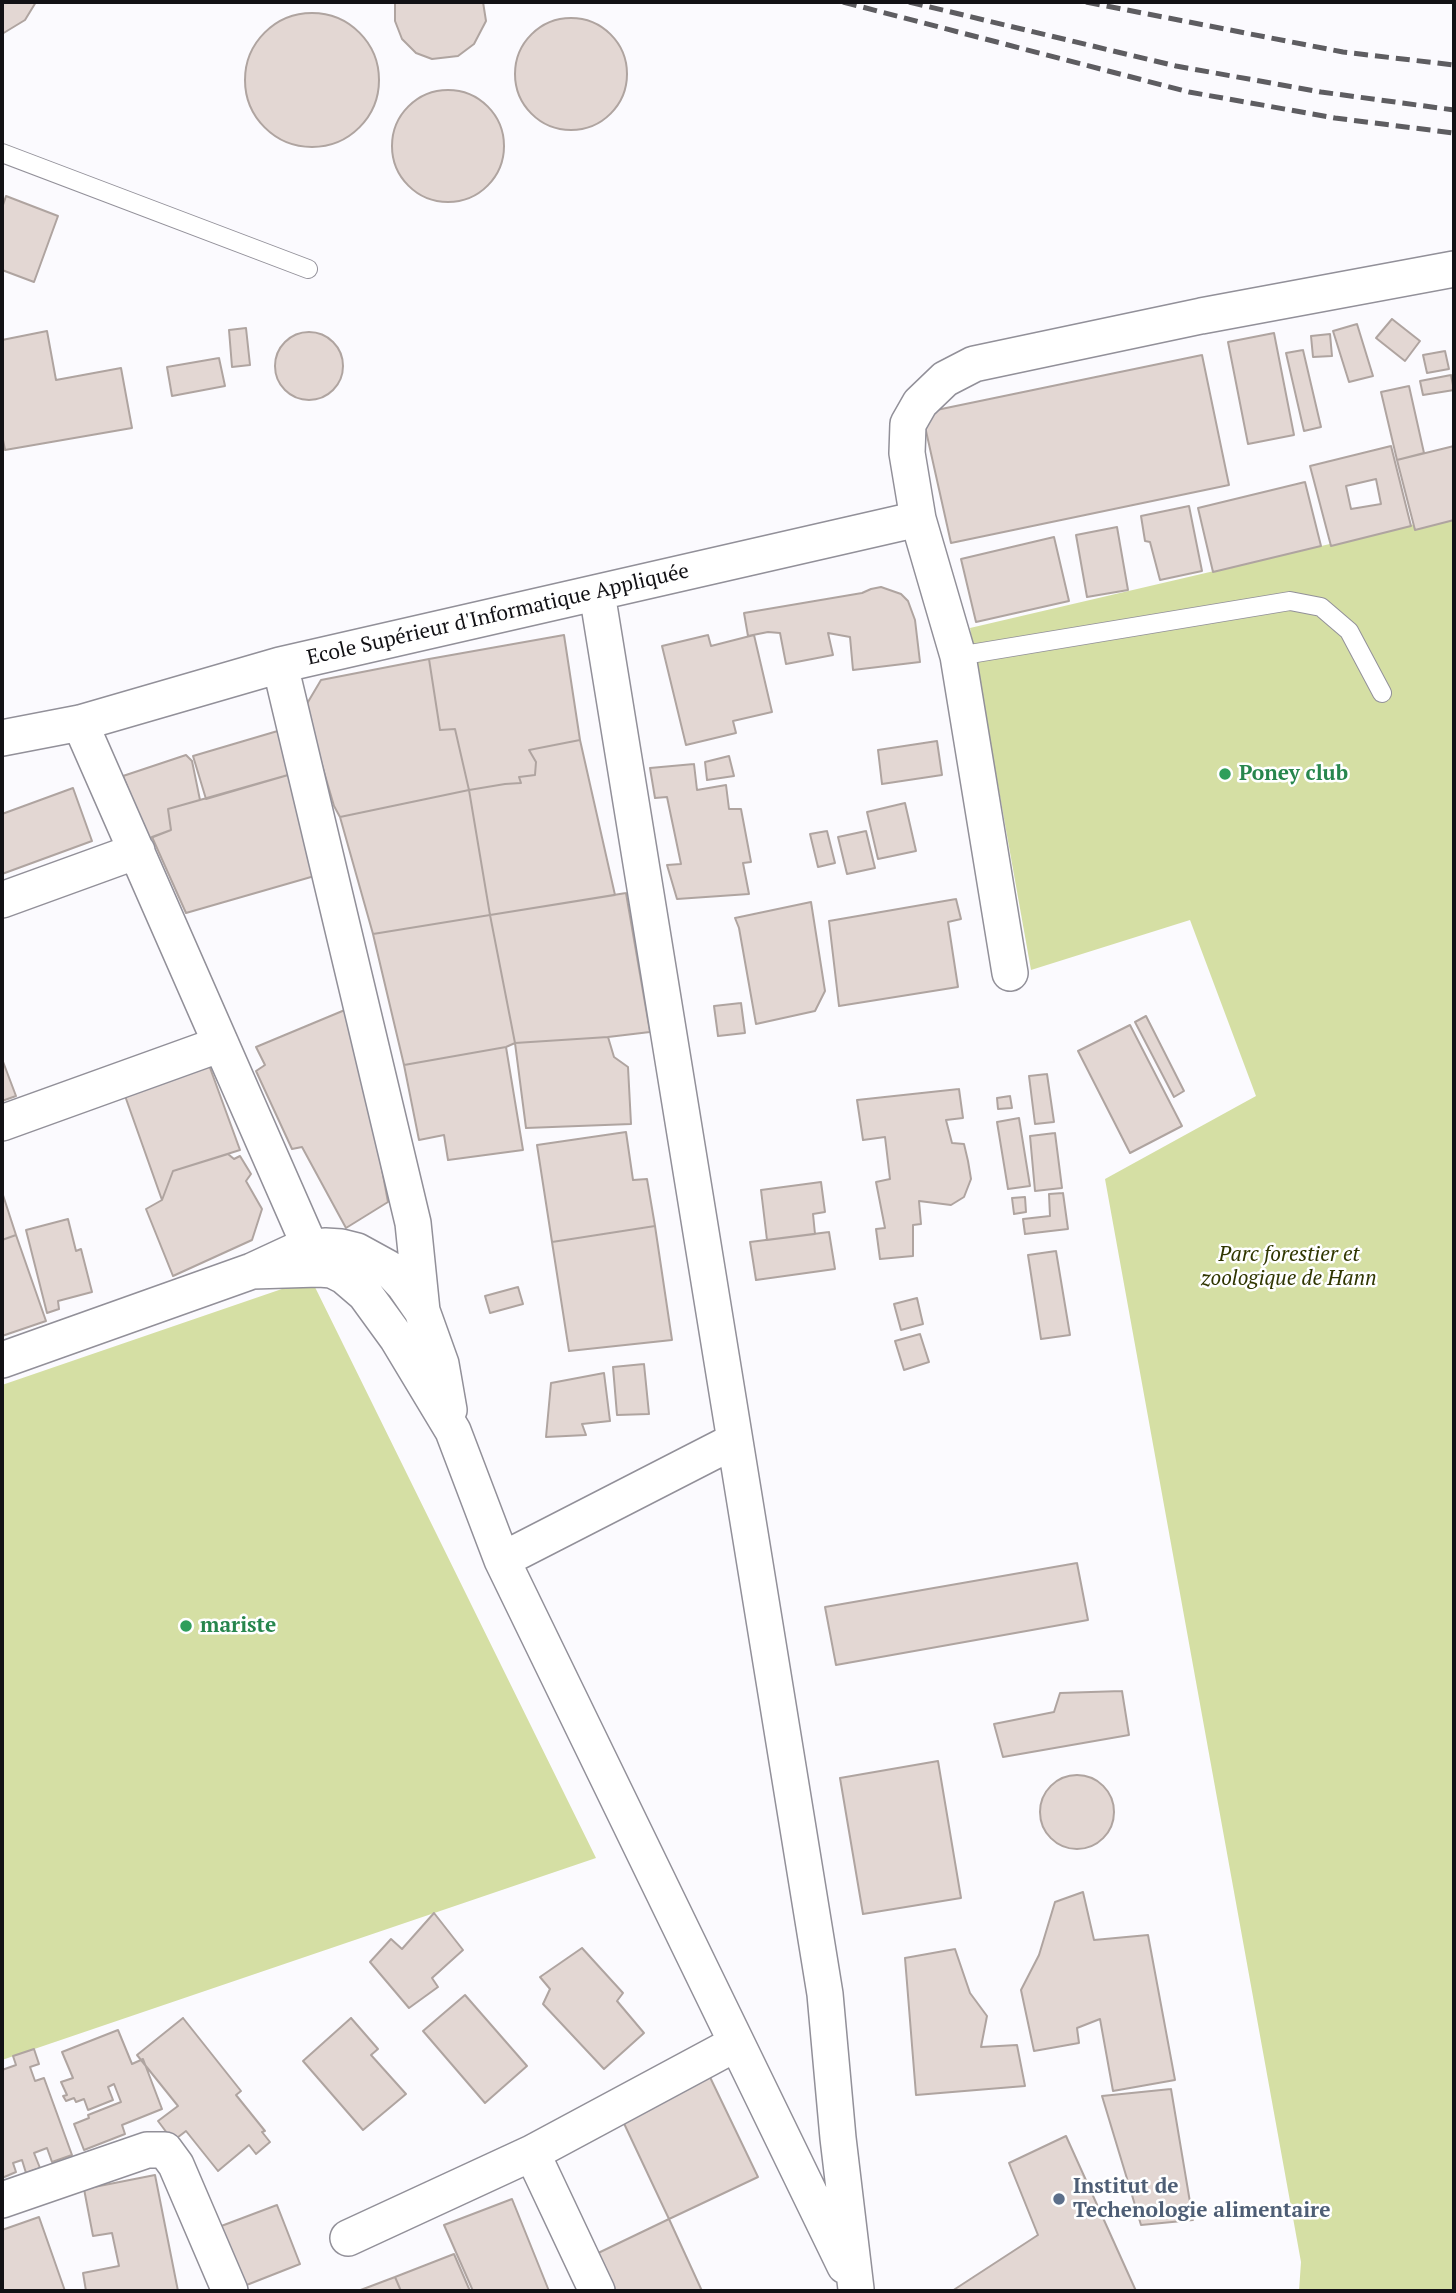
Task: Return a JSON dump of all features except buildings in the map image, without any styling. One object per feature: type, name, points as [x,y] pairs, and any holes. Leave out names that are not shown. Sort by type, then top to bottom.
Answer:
[{"type":"street","points":[[1010,973],[958,656],[918,519],[907,453],[908,424],[920,403],[945,379],[974,363],[1201,316],[1454,269]]},
{"type":"street","name":"Ecole Supérieur d'Informatique Appliquée","points":[[2,738],[80,723],[280,665],[918,519]]},
{"type":"street","points":[[597,593],[825,1994],[838,2138],[857,2290]]},
{"type":"street","points":[[280,665],[413,1223],[422,1311],[441,1364],[453,1431],[502,1560],[857,2290]]},
{"type":"street","points":[[80,723],[310,1247]]},
{"type":"street","points":[[2,900],[137,851]]},
{"type":"street","points":[[2,1123],[221,1044]]},
{"type":"street","points":[[2,1360],[252,1272],[293,1252],[310,1247],[341,1247],[373,1258],[404,1286],[422,1311]]},
{"type":"street","points":[[252,1272],[332,1270],[355,1284],[382,1315],[453,1431]]},
{"type":"street","points":[[502,1560],[734,1441]]},
{"type":"street","points":[[348,2238],[531,2153],[736,2044]]},
{"type":"street","points":[[2,2200],[146,2150],[165,2150],[176,2165],[230,2291]]},
{"type":"street","points":[[531,2153],[597,2291]]},
{"type":"lane","points":[[2,153],[307,269]]},
{"type":"lane","points":[[958,656],[1290,601],[1321,607],[1349,631],[1382,693]]},
{"type":"green space","name":"Parc forestier et zoologique de Hann","points":[[1454,515],[1454,2291],[1299,2291],[1301,2262],[1105,1179],[1256,1096],[1190,920],[1031,970],[970,628]]},
{"type":"green space","name":"mariste","points":[[311,1279],[596,1858],[2,2060],[2,1385]]},
{"type":"railway","points":[[843,2],[1189,92],[1335,118],[1454,133]]},
{"type":"railway","points":[[909,2],[1176,66],[1321,92],[1454,110]]},
{"type":"railway","points":[[1086,2],[1343,52],[1454,65]]},
{"type":"place","name":"Poney club","points":[[1225,774]]},
{"type":"place","name":"mariste","points":[[186,1626]]},
{"type":"place","name":"Institut de Techenologie alimentaire","points":[[1059,2199]]}]
